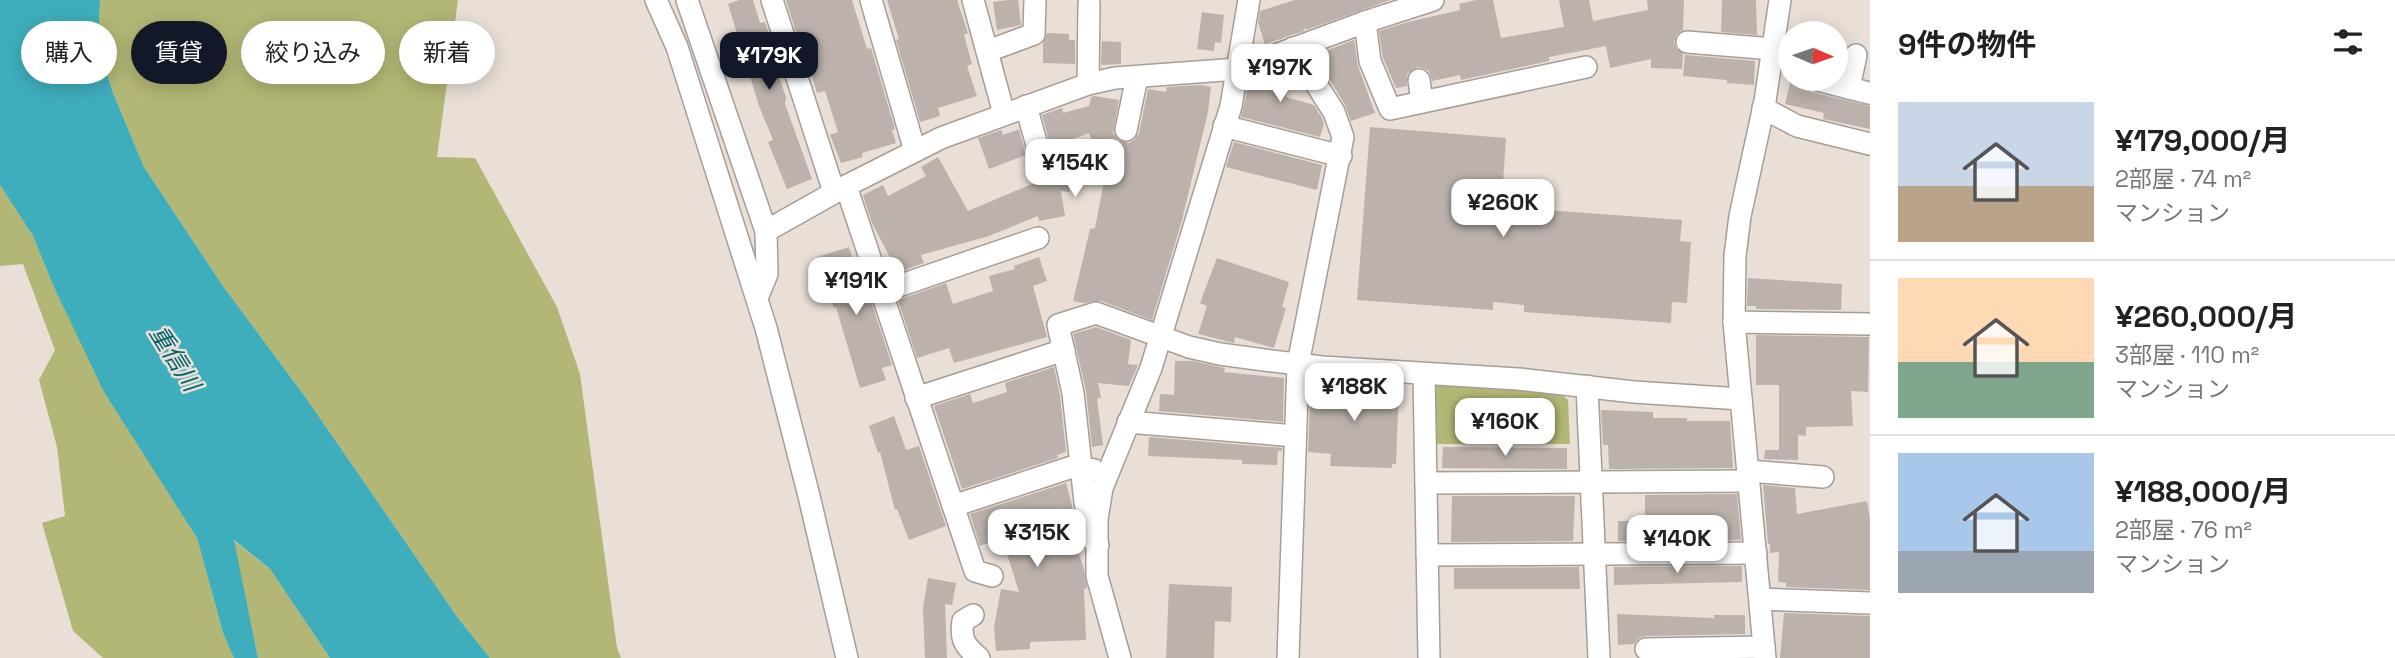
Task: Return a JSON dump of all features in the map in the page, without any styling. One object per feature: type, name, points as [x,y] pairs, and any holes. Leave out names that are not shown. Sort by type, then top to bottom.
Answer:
[{"type":"street","points":[[656,0],[677,47],[757,298],[809,496],[847,658]]},
{"type":"street","points":[[687,0],[765,231],[767,274],[757,298]]},
{"type":"street","points":[[772,0],[840,189],[881,292],[975,571],[992,576]]},
{"type":"street","points":[[870,0],[915,151]]},
{"type":"street","points":[[973,0],[1004,114]]},
{"type":"street","points":[[988,51],[1034,34],[1035,0]]},
{"type":"street","points":[[1120,658],[1097,576],[1097,519],[1102,488],[1151,368],[1161,336],[1224,126],[1238,69],[1249,0]]},
{"type":"street","points":[[765,231],[840,189],[942,138],[1027,106],[1115,78],[1238,69],[1433,0]]},
{"type":"street","points":[[1779,21],[1780,0]]},
{"type":"street","points":[[1088,85],[1089,4]]},
{"type":"street","points":[[1366,22],[1370,61],[1390,109],[1586,67]]},
{"type":"street","points":[[1646,649],[1765,653],[1734,322],[1735,256],[1740,216],[1763,108],[1778,63],[1687,42]]},
{"type":"street","points":[[1289,658],[1298,365],[1343,137],[1340,124],[1293,48]]},
{"type":"street","points":[[1856,55],[1859,90]]},
{"type":"street","points":[[1126,130],[1137,77]]},
{"type":"street","points":[[1419,80],[1422,102]]},
{"type":"street","points":[[1027,106],[1040,156]]},
{"type":"street","points":[[1763,108],[1797,126],[1870,144]]},
{"type":"street","points":[[1224,126],[1341,156]]},
{"type":"street","points":[[881,292],[1038,238]]},
{"type":"street","points":[[1098,545],[1090,527],[1073,393],[1058,325],[1096,313],[1189,347],[1298,365],[1518,379],[1741,399]]},
{"type":"street","points":[[1734,322],[1870,324]]},
{"type":"street","points":[[916,398],[1064,350]]},
{"type":"street","points":[[1424,373],[1429,658]]},
{"type":"street","points":[[1587,386],[1599,658]]},
{"type":"street","points":[[1128,422],[1295,436]]},
{"type":"street","points":[[953,506],[1072,467],[1098,470],[1111,462]]},
{"type":"street","points":[[1426,482],[1823,477]]},
{"type":"street","points":[[1427,555],[1756,553]]},
{"type":"street","points":[[1760,599],[1870,603]]},
{"type":"street","points":[[973,615],[963,621],[961,634],[967,648],[979,658]]},
{"type":"green space","points":[[100,0],[458,0],[455,21],[399,21],[399,84],[447,84],[437,157],[475,158],[557,307],[580,374],[617,648],[621,658],[490,658],[458,618],[306,398],[223,286],[144,167],[110,84],[117,84],[117,21],[99,21]]},
{"type":"green space","points":[[0,185],[33,236],[53,285],[160,478],[197,538],[223,633],[234,658],[103,658],[73,631],[42,523],[65,516],[57,447],[39,380],[55,350],[23,264],[0,266]]},
{"type":"green space","points":[[1438,381],[1554,388],[1568,400],[1570,444],[1431,444],[1430,390]]},
{"type":"green space","points":[[233,540],[270,569],[330,658],[258,658]]},
{"type":"water","name":"重信川","points":[[0,0],[100,0],[99,21],[21,21],[21,84],[110,84],[144,167],[223,286],[306,398],[458,618],[490,658],[330,658],[270,569],[234,540],[258,658],[234,658],[223,633],[197,538],[104,392],[33,236],[0,185]]},
{"type":"building","points":[[739,0],[753,0],[760,23],[765,22],[774,49],[770,50],[786,97],[785,104],[812,179],[787,189],[768,142],[773,140],[759,106],[728,4]]},
{"type":"building","points":[[786,0],[852,0],[867,49],[871,48],[895,129],[892,130],[896,143],[862,153],[863,157],[841,163],[830,135],[838,132],[825,91],[817,93],[802,41],[799,42]]},
{"type":"building","points":[[887,0],[957,0],[968,33],[964,35],[972,64],[967,66],[977,96],[938,108],[940,116],[920,122]]},
{"type":"building","points":[[1018,0],[1021,25],[997,30],[993,2]]},
{"type":"building","points":[[1295,0],[1390,0],[1306,30],[1305,27],[1304,31],[1265,44],[1258,23],[1260,11]]},
{"type":"building","points":[[1493,0],[1501,38],[1564,27],[1559,0],[1589,0],[1593,21],[1648,10],[1647,0],[1684,0],[1683,30],[1677,34],[1674,42],[1683,54],[1682,69],[1651,68],[1651,59],[1610,68],[1606,46],[1549,57],[1549,61],[1461,80],[1460,75],[1432,81],[1429,71],[1417,67],[1407,74],[1407,86],[1396,88],[1383,58],[1379,31],[1460,10],[1459,4]]},
{"type":"building","points":[[1722,0],[1756,0],[1757,35],[1721,32]]},
{"type":"building","points":[[1202,12],[1224,15],[1221,43],[1215,42],[1214,51],[1197,49]]},
{"type":"building","points":[[1047,33],[1069,34],[1069,40],[1075,40],[1075,64],[1043,63],[1043,43]]},
{"type":"building","points":[[1354,40],[1358,66],[1375,113],[1351,121],[1345,105],[1315,55]]},
{"type":"building","points":[[1102,41],[1121,42],[1121,64],[1101,65]]},
{"type":"building","points":[[1685,55],[1755,61],[1754,85],[1683,76]]},
{"type":"building","points":[[1279,68],[1293,72],[1286,97],[1314,105],[1322,118],[1324,124],[1320,137],[1241,117],[1250,78]]},
{"type":"building","points":[[1167,87],[1211,87],[1208,112],[1181,224],[1152,320],[1101,301],[1073,301],[1090,229],[1095,228],[1104,181],[1071,176],[1069,192],[1061,191],[1065,216],[1039,221],[1038,216],[989,236],[921,255],[924,263],[890,275],[887,268],[894,265],[872,223],[863,195],[883,185],[888,196],[926,176],[921,167],[938,157],[968,211],[1098,156],[1089,133],[1051,147],[1042,115],[1062,108],[1063,113],[1089,106],[1091,97],[1094,96],[1119,100],[1113,133],[1118,140],[1129,143],[1139,133],[1148,89],[1166,92]]},
{"type":"building","points":[[1788,91],[1810,91],[1870,106],[1870,129],[1823,119],[1824,113],[1785,104]]},
{"type":"building","points":[[1370,127],[1506,138],[1502,198],[1546,201],[1546,210],[1682,220],[1680,241],[1691,242],[1687,303],[1672,302],[1671,323],[1524,312],[1524,305],[1493,302],[1493,310],[1357,300]]},
{"type":"building","points":[[1019,129],[1026,155],[989,169],[978,138],[1001,130],[1003,135]]},
{"type":"building","points":[[1234,142],[1322,165],[1317,190],[1226,167]]},
{"type":"building","points":[[849,247],[859,279],[863,277],[892,365],[882,368],[886,380],[860,388],[836,307],[834,308],[817,257]]},
{"type":"building","points":[[1039,257],[1047,281],[1033,286],[1047,337],[954,363],[949,348],[917,358],[898,300],[946,283],[953,304],[993,291],[989,276],[1015,269],[1014,266]]},
{"type":"building","points":[[1217,258],[1289,282],[1282,307],[1286,308],[1274,348],[1235,337],[1234,343],[1198,334],[1207,306],[1200,303]]},
{"type":"building","points":[[1748,278],[1842,284],[1841,310],[1756,309],[1756,306],[1747,306]]},
{"type":"building","points":[[1096,327],[1131,340],[1128,364],[1138,365],[1129,386],[1098,383],[1101,398],[1097,399],[1103,445],[1092,447],[1086,391],[1073,334]]},
{"type":"building","points":[[1756,335],[1869,337],[1868,392],[1851,391],[1853,426],[1806,427],[1806,436],[1798,435],[1798,460],[1764,459],[1765,450],[1779,450],[1779,385],[1756,385]]},
{"type":"building","points":[[1175,361],[1193,361],[1225,368],[1224,372],[1284,378],[1283,422],[1159,411],[1160,394],[1174,395]]},
{"type":"building","points":[[1054,367],[1066,452],[1057,455],[1058,458],[962,489],[934,406],[970,394],[973,403],[1007,392],[1005,383]]},
{"type":"building","points":[[1311,380],[1399,385],[1396,464],[1392,464],[1392,468],[1330,466],[1331,454],[1308,452]]},
{"type":"building","points":[[1601,410],[1653,412],[1653,418],[1687,418],[1687,421],[1730,421],[1733,468],[1609,469],[1608,445],[1603,445]]},
{"type":"building","points":[[894,416],[906,450],[919,446],[946,526],[909,540],[897,509],[895,510],[880,452],[878,453],[869,426]]},
{"type":"building","points":[[1149,437],[1282,448],[1282,451],[1278,451],[1277,465],[1242,464],[1242,460],[1148,456]]},
{"type":"building","points":[[1443,447],[1567,448],[1567,469],[1442,468]]},
{"type":"building","points":[[1066,483],[1074,513],[1069,515],[1080,544],[1076,545],[1087,588],[1084,589],[1086,640],[1030,642],[1030,649],[996,651],[994,627],[1001,589],[1019,592],[1002,538],[980,546],[970,514]]},
{"type":"building","points":[[1763,485],[1795,488],[1797,514],[1867,501],[1870,519],[1870,590],[1786,587],[1786,583],[1778,582],[1779,552],[1770,553]]},
{"type":"building","points":[[1737,494],[1741,540],[1618,541],[1618,521],[1645,521],[1645,495]]},
{"type":"building","points":[[1452,496],[1575,496],[1573,541],[1451,542]]},
{"type":"building","points":[[1742,566],[1742,582],[1614,585],[1614,567]]},
{"type":"building","points":[[1579,567],[1580,589],[1454,589],[1454,568]]},
{"type":"building","points":[[928,578],[956,583],[952,605],[945,604],[947,658],[925,658],[923,608]]},
{"type":"building","points":[[1169,584],[1232,587],[1231,622],[1215,621],[1214,658],[1166,658]]},
{"type":"building","points":[[1784,613],[1870,616],[1870,658],[1780,658]]},
{"type":"building","points":[[1617,614],[1714,618],[1714,615],[1745,615],[1745,634],[1646,636],[1639,638],[1634,644],[1618,645]]}]
